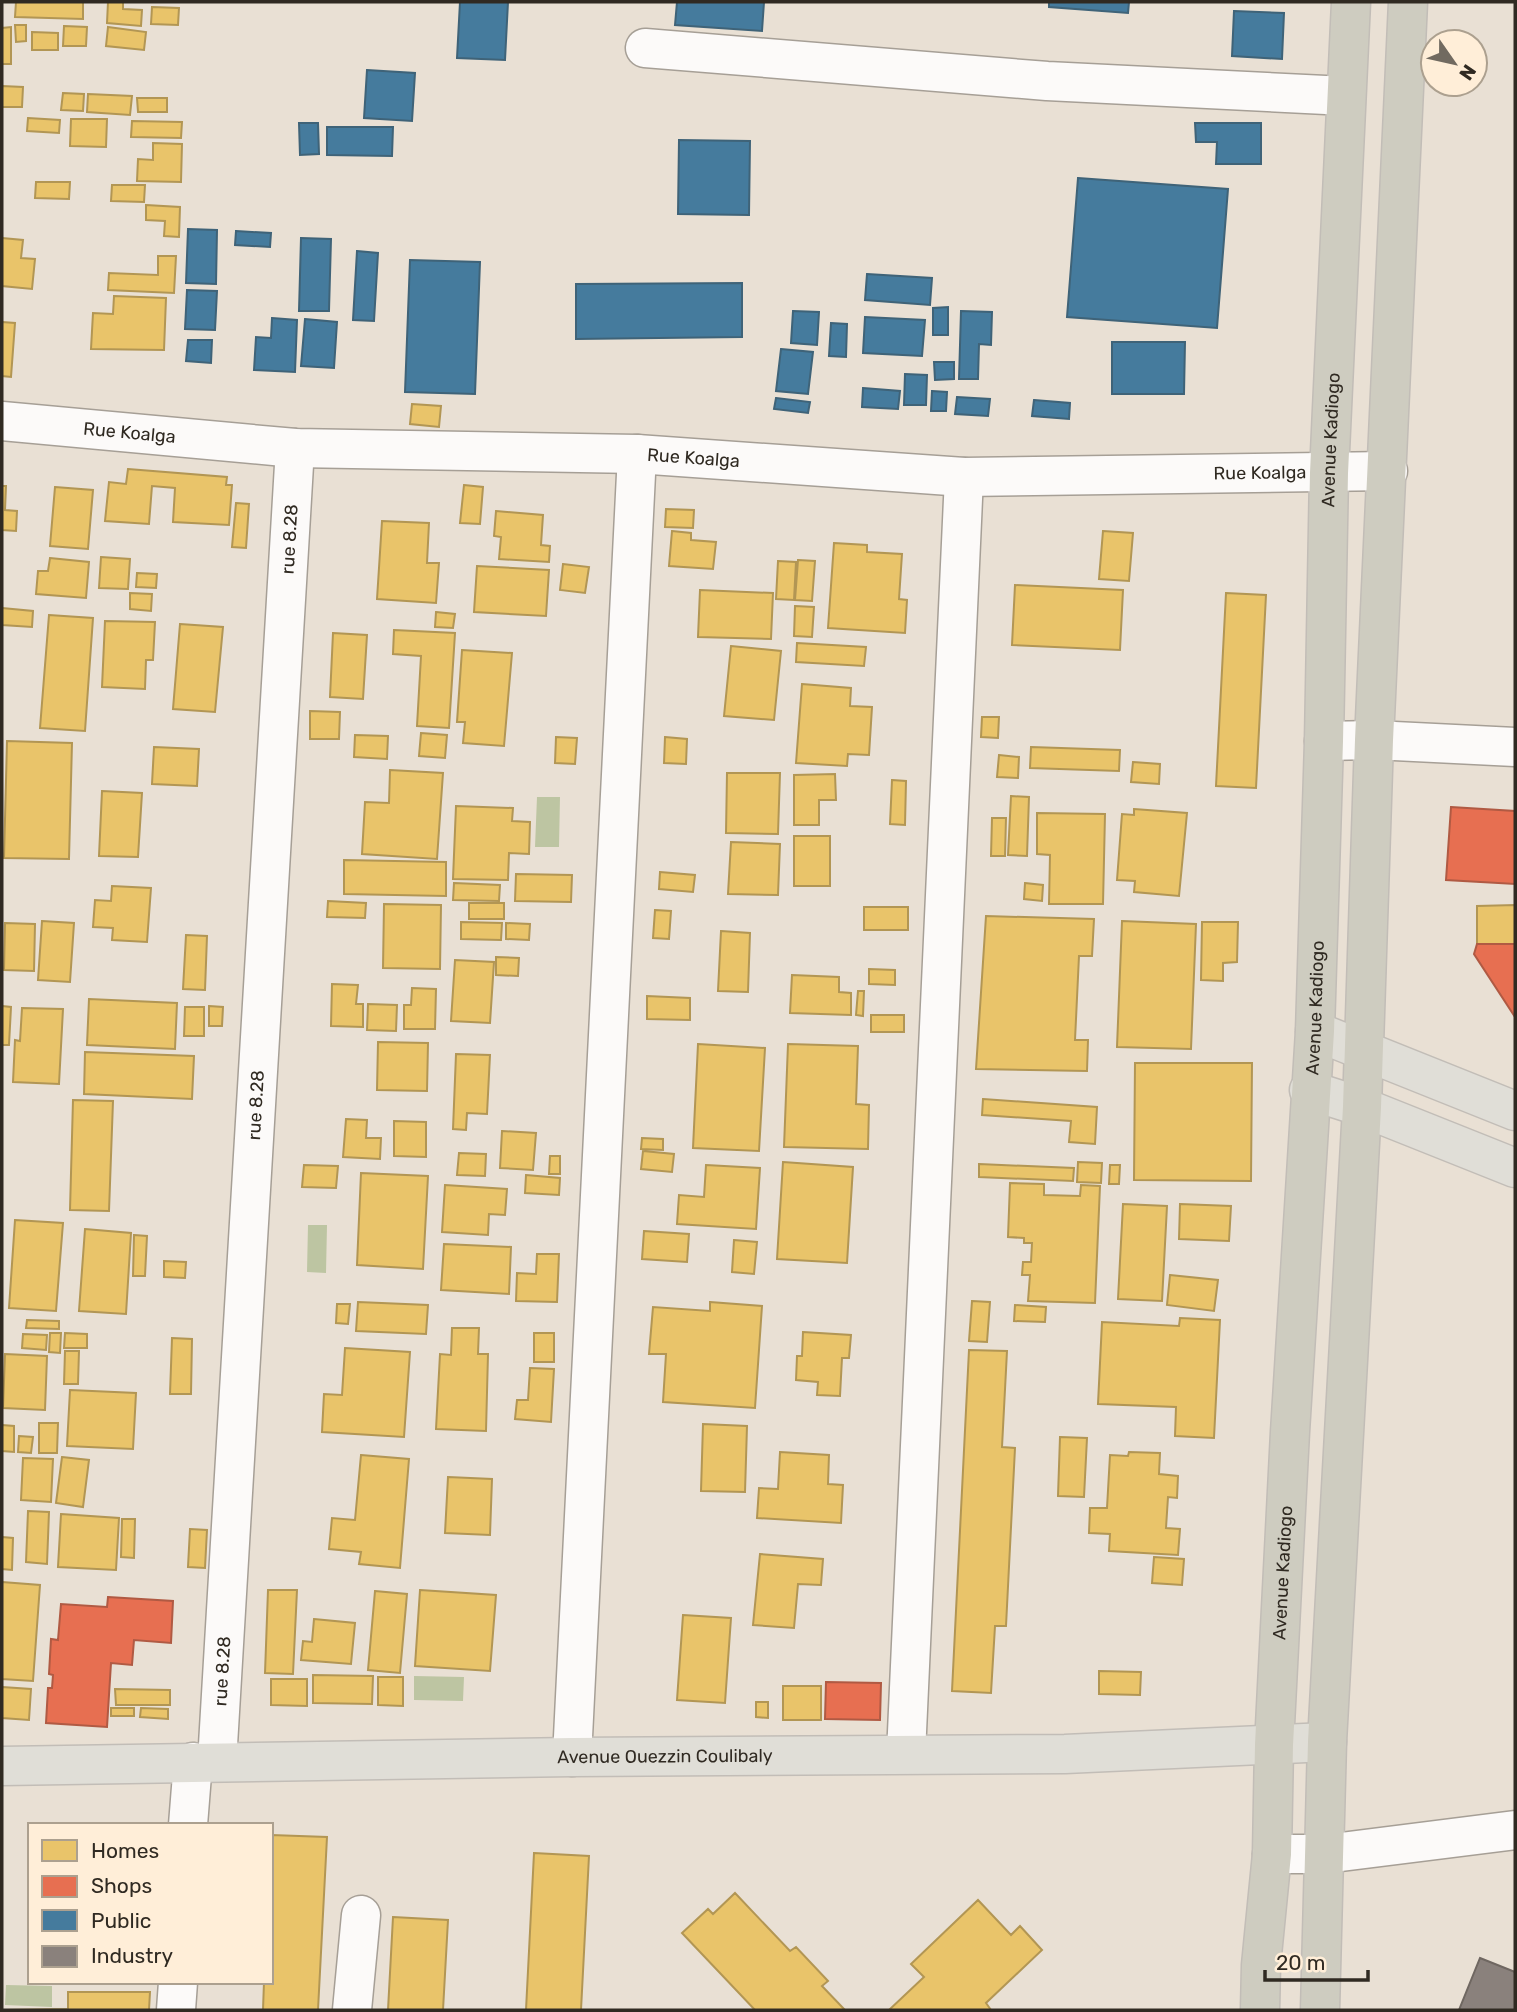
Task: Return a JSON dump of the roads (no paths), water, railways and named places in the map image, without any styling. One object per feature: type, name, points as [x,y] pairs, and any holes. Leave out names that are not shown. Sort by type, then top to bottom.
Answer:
[{"type":"highway","name":"Avenue Kadiogo","points":[[1260,2010],[1261,1965],[1272,1854],[1275,1745],[1309,1090],[1315,1031],[1329,473],[1351,2]]},
{"type":"highway","points":[[1320,2010],[1327,1742],[1362,1107],[1374,740],[1408,2]]},
{"type":"main road","points":[[1315,1031],[1515,1111]]},
{"type":"main road","points":[[1309,1090],[1362,1107],[1515,1168]]},
{"type":"main road","name":"Avenue Ouezzin Coulibaly","points":[[2,1766],[572,1757],[1065,1754],[1327,1742]]},
{"type":"street","points":[[645,48],[1047,80],[1346,96]]},
{"type":"street","name":"Rue Koalga","points":[[2,421],[295,448],[637,454],[964,477],[1388,471]]},
{"type":"street","name":"rue 8.28","points":[[189,1823],[205,1762],[295,448]]},
{"type":"street","points":[[572,1757],[637,454]]},
{"type":"street","points":[[906,1754],[964,477]]},
{"type":"street","points":[[1324,741],[1374,740],[1515,747]]},
{"type":"street","points":[[1272,1854],[1325,1854],[1515,1830]]},
{"type":"street","points":[[352,2010],[361,1915]]},
{"type":"street","points":[[176,2010],[178,1984]]}]
